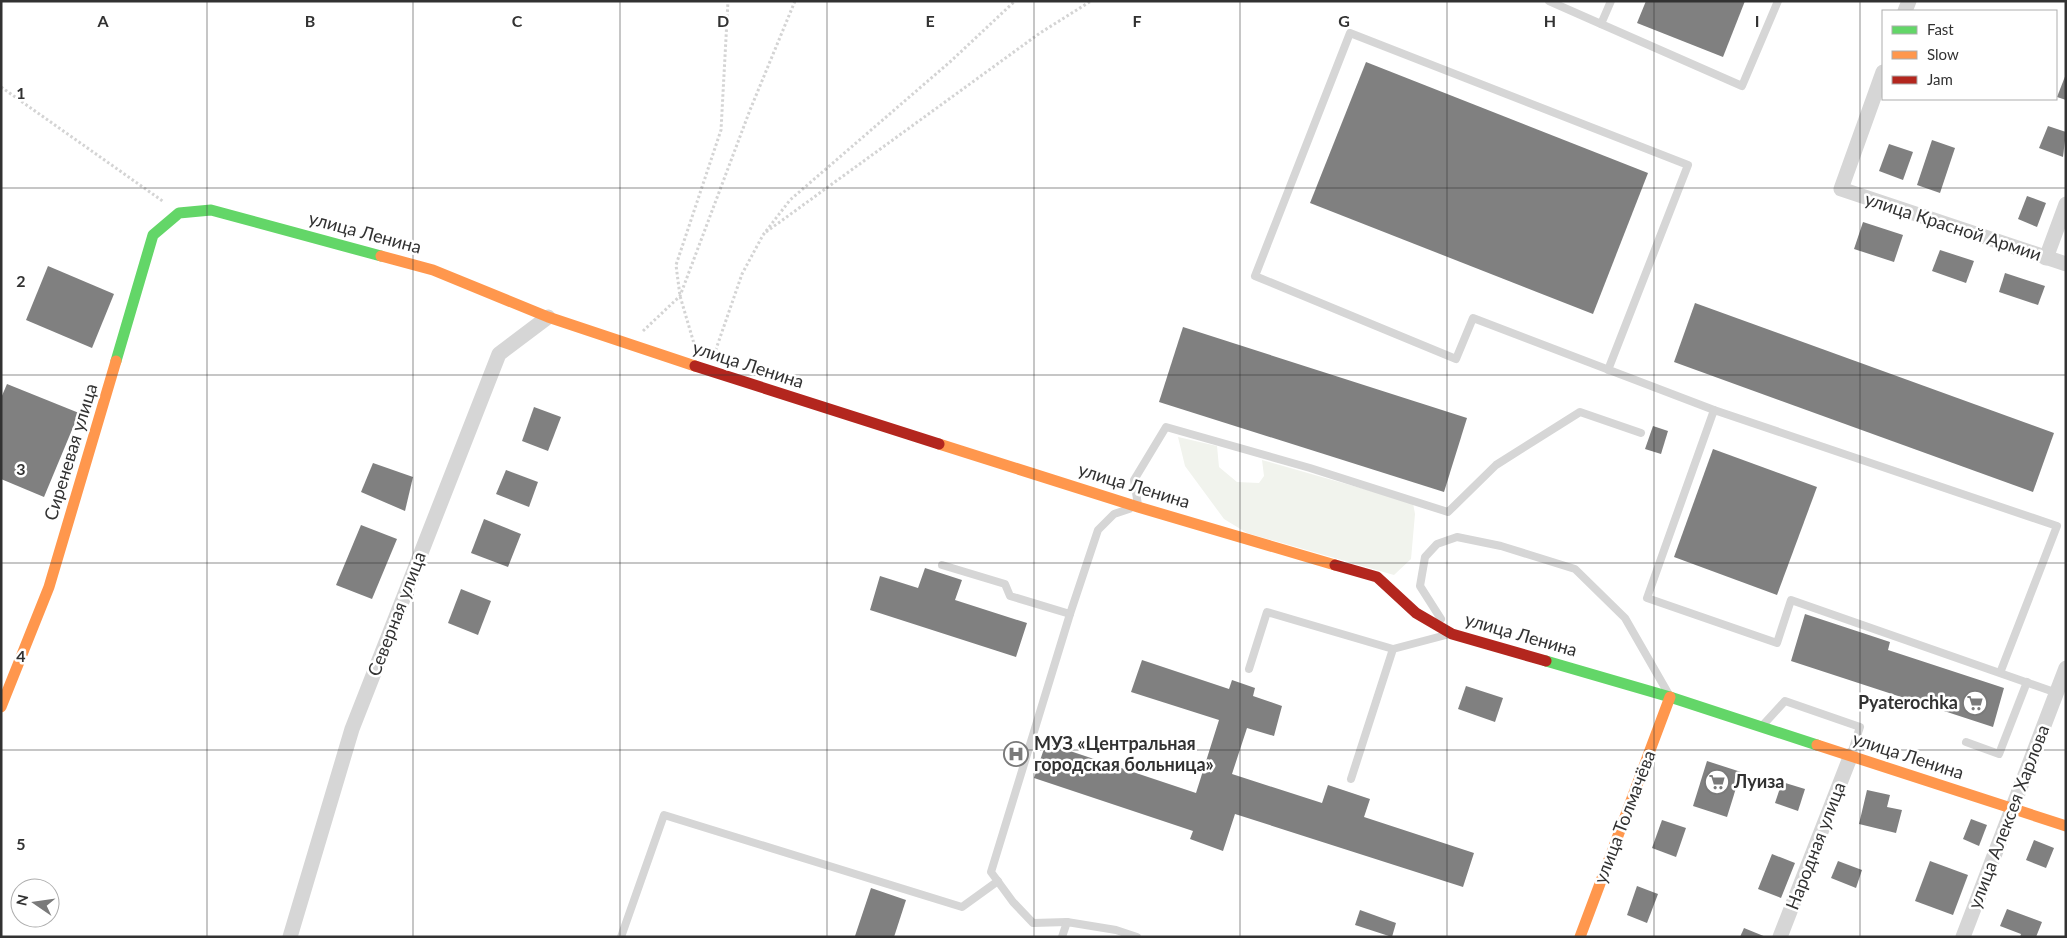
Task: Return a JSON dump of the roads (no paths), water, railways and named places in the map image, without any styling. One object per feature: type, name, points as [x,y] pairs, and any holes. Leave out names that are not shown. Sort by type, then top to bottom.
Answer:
[{"type":"street","name":"улица Красной Армии","points":[[1882,75],[1841,190],[2066,264]]},
{"type":"street","points":[[2046,258],[2066,204]]},
{"type":"street","name":"улица Ленина","points":[[179,213],[211,210],[433,270],[548,316],[628,345],[1138,506],[1377,577],[1416,613],[1452,634],[1670,697],[2066,826]]},
{"type":"street","name":"Сиреневая улица","points":[[1,707],[49,587],[153,235],[179,213]]},
{"type":"street","name":"Северная улица","points":[[290,937],[352,729],[499,354],[548,316]]},
{"type":"street","name":"улица Алексея Харлова","points":[[1963,937],[2066,668]]},
{"type":"street","name":"улица Толмачёва","points":[[1580,937],[1670,697]]},
{"type":"street","name":"Народная улица","points":[[1780,937],[1851,755]]},
{"type":"lane","points":[[1549,1],[1742,86],[1778,1]]},
{"type":"lane","points":[[1601,24],[1611,1]]},
{"type":"lane","points":[[1608,370],[1688,165],[1350,33],[1255,276],[1456,359],[1473,318],[1608,370],[1714,410],[2066,529]]},
{"type":"lane","points":[[1714,410],[1647,598],[1777,643],[1792,600],[2056,693]]},
{"type":"lane","points":[[1137,937],[1115,934],[1067,922],[1033,923],[1013,902],[992,872],[1070,614],[1098,530],[1114,514],[1138,506],[1134,480],[1166,427],[1310,468],[1448,512],[1496,465],[1580,412],[1641,433]]},
{"type":"lane","points":[[2000,673],[2057,526]]},
{"type":"lane","points":[[1249,669],[1266,612],[1393,648],[1452,634],[1420,586],[1426,557],[1437,544],[1457,537],[1534,555],[1574,568],[1625,618],[1670,697]]},
{"type":"lane","points":[[942,565],[1005,584],[1010,596],[1070,614]]},
{"type":"lane","points":[[1351,779],[1393,648]]},
{"type":"lane","points":[[1966,742],[1999,754],[2027,682]]},
{"type":"lane","points":[[1761,726],[1785,701],[1860,727],[1851,755]]},
{"type":"lane","points":[[621,937],[664,815],[962,907],[998,881]]},
{"type":"lane","points":[[1062,937],[1067,922]]},
{"type":"place","name":"Pyaterochka","points":[[1975,703]]},
{"type":"place","name":"МУЗ «Центральная городская больница»","points":[[1016,754]]},
{"type":"place","name":"Луиза","points":[[1717,782]]}]
